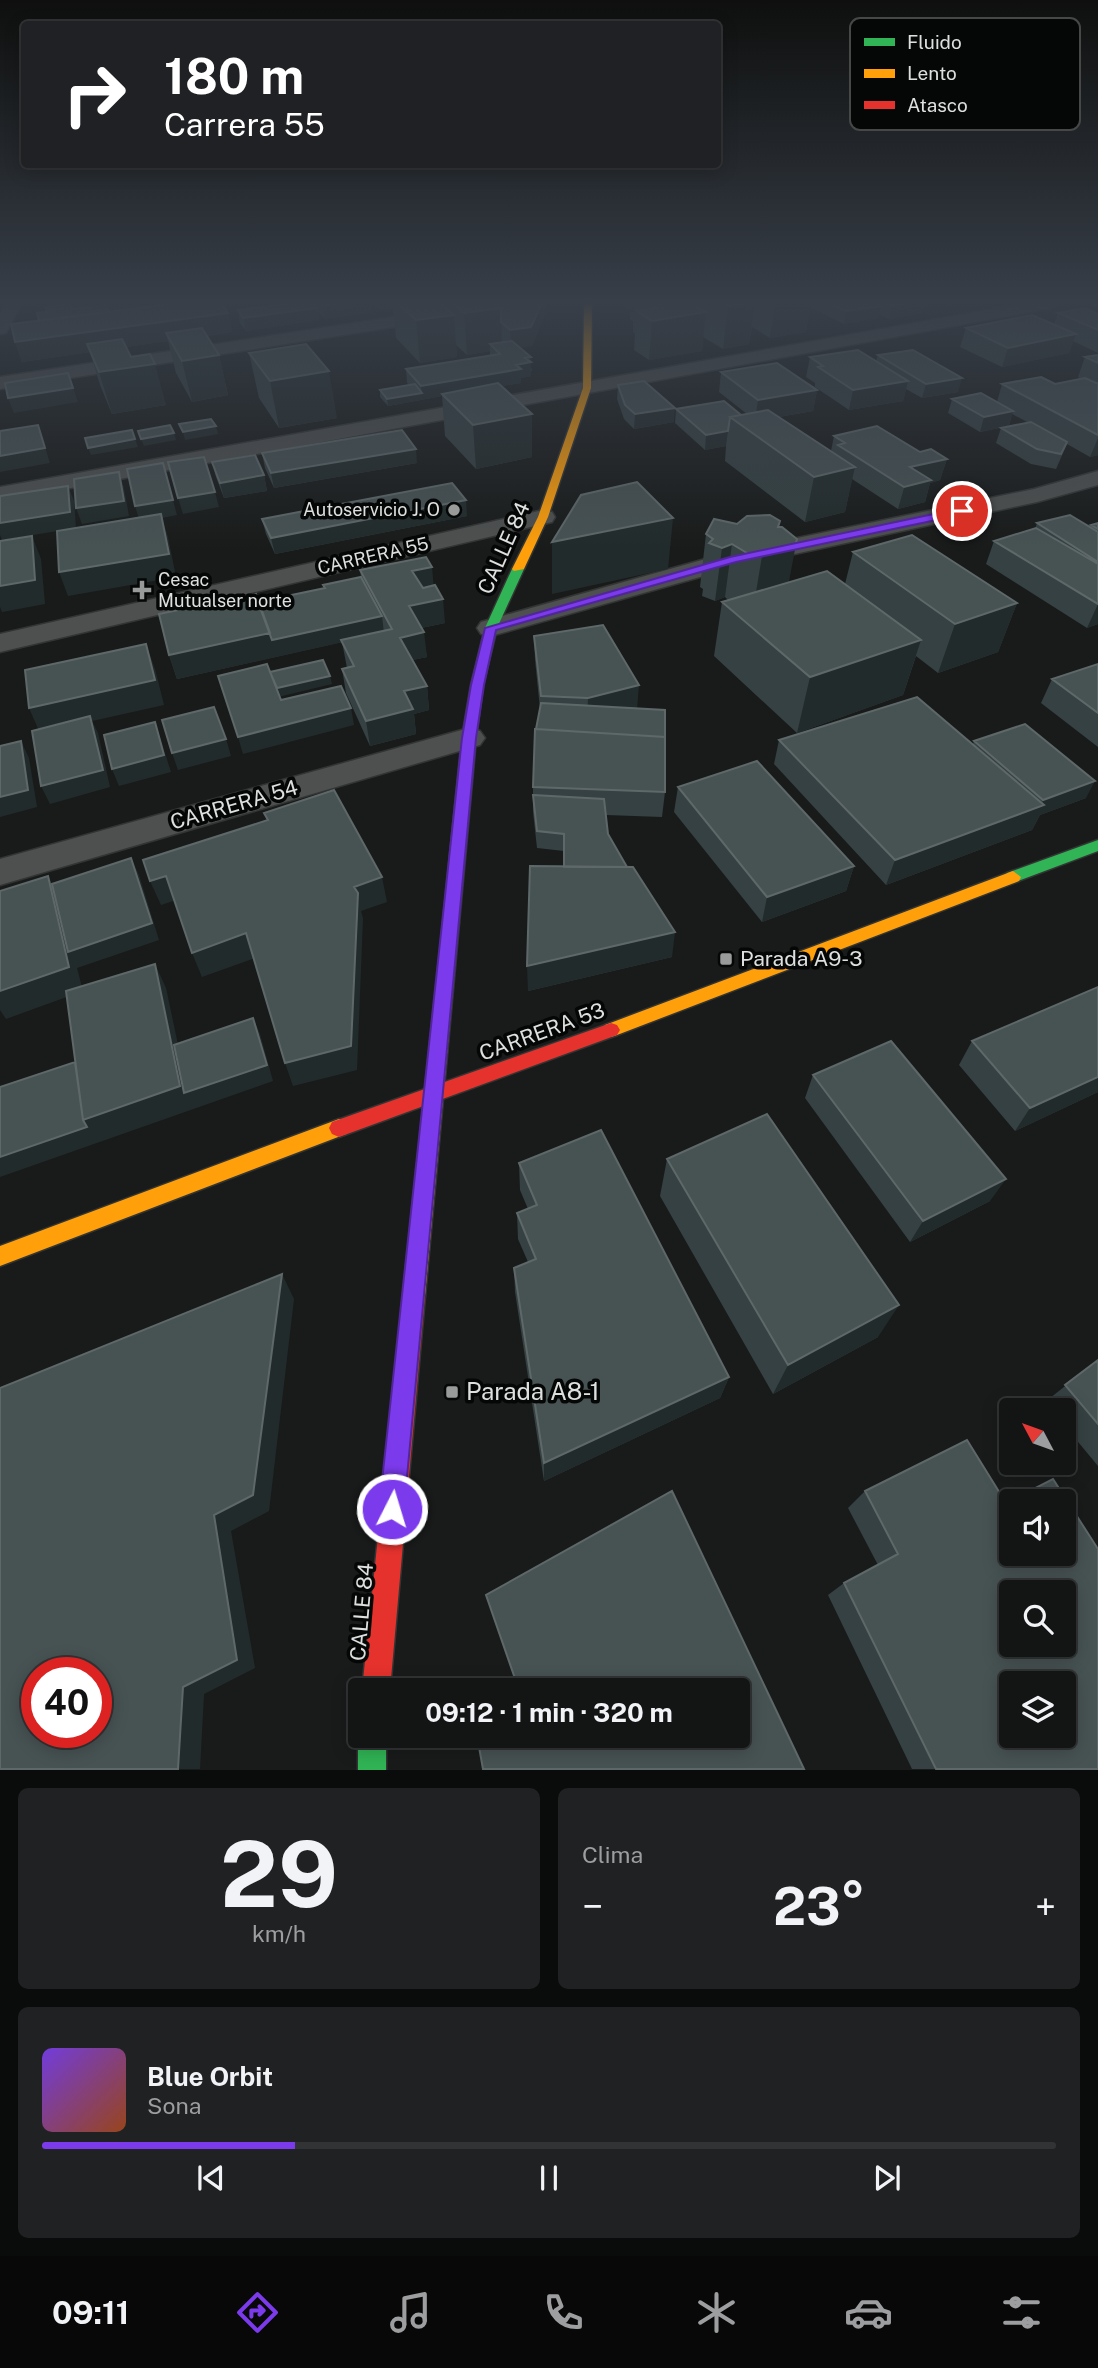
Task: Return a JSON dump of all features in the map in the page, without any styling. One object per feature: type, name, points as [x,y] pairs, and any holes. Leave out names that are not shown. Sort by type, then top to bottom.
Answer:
[{"type":"street","points":[[0,494],[600,386]]},
{"type":"street","name":"CALLE 84","points":[[377,1678],[469,738],[477,685],[491,628],[543,517],[587,388]]},
{"type":"street","points":[[491,628],[734,559],[1037,495],[1098,478]]},
{"type":"street","name":"CARRERA 55","points":[[0,643],[543,517]]},
{"type":"street","name":"CARRERA 54","points":[[0,872],[469,738]]},
{"type":"street","name":"CARRERA 53","points":[[0,1256],[1098,845]]},
{"type":"street","points":[[372,1748],[372,1769]]},
{"type":"building","points":[[6,386],[72,386],[73,388],[8,398]]},
{"type":"building","points":[[416,386],[422,393],[387,399],[380,390]]},
{"type":"building","points":[[485,386],[501,386],[532,414],[473,425],[442,394]]},
{"type":"building","points":[[618,386],[649,386],[675,408],[635,414],[625,405]]},
{"type":"building","points":[[739,386],[810,386],[817,390],[758,400]]},
{"type":"building","points":[[846,386],[880,386],[853,390]]},
{"type":"building","points":[[1005,386],[1098,386],[1098,435]]},
{"type":"building","points":[[981,393],[1013,411],[984,417],[952,399]]},
{"type":"building","points":[[724,401],[741,415],[730,417],[728,431],[706,435],[676,409]]},
{"type":"building","points":[[768,410],[855,467],[814,477],[730,417]]},
{"type":"building","points":[[211,419],[216,426],[183,432],[179,424]]},
{"type":"building","points":[[1031,422],[1067,442],[1061,454],[1037,449],[1001,428]]},
{"type":"building","points":[[38,425],[45,448],[0,456],[0,431]]},
{"type":"building","points":[[170,425],[174,433],[141,439],[138,431]]},
{"type":"building","points":[[877,426],[920,452],[931,449],[947,459],[910,467],[931,480],[904,487],[838,445],[845,443],[834,436]]},
{"type":"building","points":[[132,430],[135,439],[88,448],[85,438]]},
{"type":"building","points":[[402,430],[416,449],[271,473],[262,453]]},
{"type":"building","points":[[255,455],[264,475],[220,483],[212,462]]},
{"type":"building","points":[[204,457],[215,492],[178,498],[168,462]]},
{"type":"building","points":[[163,463],[173,500],[135,506],[127,469]]},
{"type":"building","points":[[119,472],[124,501],[76,508],[74,479]]},
{"type":"building","points":[[637,482],[673,518],[552,542],[581,495]]},
{"type":"building","points":[[452,483],[466,500],[271,538],[262,519]]},
{"type":"building","points":[[68,486],[70,512],[0,523],[0,496]]},
{"type":"building","points":[[161,514],[169,554],[59,572],[57,531]]},
{"type":"building","points":[[770,515],[780,521],[778,527],[782,527],[797,539],[795,546],[762,556],[752,556],[732,544],[722,548],[709,543],[713,539],[706,534],[714,519],[737,524],[747,516]]},
{"type":"building","points":[[1070,515],[1098,532],[1098,562],[1037,523]]},
{"type":"building","points":[[1036,528],[1098,564],[1098,604],[994,541]]},
{"type":"building","points":[[912,535],[1017,603],[955,624],[853,552]]},
{"type":"building","points":[[32,536],[35,580],[0,586],[0,541]]},
{"type":"building","points":[[426,557],[432,567],[412,571],[423,588],[435,585],[443,599],[409,606],[424,632],[400,638],[427,686],[404,691],[413,709],[366,721],[342,669],[354,666],[341,640],[392,629],[360,570]]},
{"type":"building","points":[[827,571],[921,640],[810,677],[722,602]]},
{"type":"building","points":[[361,577],[382,616],[272,640],[258,602],[325,588],[323,585]]},
{"type":"building","points":[[256,594],[270,633],[169,655],[159,614]]},
{"type":"building","points":[[603,625],[639,685],[588,698],[541,696],[534,636]]},
{"type":"building","points":[[146,644],[155,680],[29,708],[25,670]]},
{"type":"building","points":[[323,660],[330,676],[277,688],[270,672]]},
{"type":"building","points":[[267,664],[281,700],[341,686],[351,708],[238,737],[218,676]]},
{"type":"building","points":[[1098,664],[1098,713],[1052,679]]},
{"type":"building","points":[[917,697],[1044,805],[895,860],[779,740]]},
{"type":"building","points":[[541,703],[665,710],[665,737],[536,729]]},
{"type":"building","points":[[214,707],[226,739],[172,753],[162,720]]},
{"type":"building","points":[[90,716],[103,770],[41,786],[32,731]]},
{"type":"building","points":[[155,722],[164,755],[112,769],[104,735]]},
{"type":"building","points":[[1025,724],[1095,781],[1043,800],[974,741]]},
{"type":"building","points":[[535,729],[665,737],[665,792],[533,787]]},
{"type":"building","points":[[21,741],[28,790],[0,797],[0,746]]},
{"type":"building","points":[[757,761],[854,866],[767,897],[678,787]]},
{"type":"building","points":[[334,790],[382,877],[354,887],[358,893],[351,1046],[285,1063],[246,933],[192,953],[166,876],[150,881],[143,860],[268,820],[264,813]]},
{"type":"building","points":[[533,795],[604,799],[608,834],[627,867],[564,867],[564,834],[537,831]]},
{"type":"building","points":[[131,858],[152,923],[68,952],[52,884]]},
{"type":"building","points":[[530,866],[633,867],[675,932],[527,966]]},
{"type":"building","points":[[48,876],[69,967],[0,991],[0,891]]},
{"type":"building","points":[[155,964],[180,1086],[83,1120],[66,991]]},
{"type":"building","points":[[1098,987],[1098,1077],[1030,1108],[972,1041]]},
{"type":"building","points":[[253,1018],[267,1065],[184,1093],[174,1045]]},
{"type":"building","points":[[891,1041],[1006,1179],[923,1221],[813,1075]]},
{"type":"building","points":[[75,1062],[83,1120],[87,1127],[0,1157],[0,1087]]},
{"type":"building","points":[[767,1114],[899,1305],[788,1365],[667,1159]]},
{"type":"building","points":[[601,1130],[729,1377],[544,1463],[514,1268],[536,1259],[517,1213],[537,1205],[519,1163]]},
{"type":"building","points":[[282,1274],[253,1495],[214,1515],[237,1660],[183,1687],[178,1769],[0,1769],[0,1388]]},
{"type":"building","points":[[1098,1360],[1098,1424],[1076,1398],[1065,1385]]},
{"type":"building","points":[[967,1440],[999,1492],[999,1566],[1076,1566],[1076,1515],[1098,1549],[1098,1769],[936,1769],[844,1583],[898,1554],[865,1491]]},
{"type":"building","points":[[1053,1479],[1059,1489],[1033,1489]]},
{"type":"building","points":[[672,1491],[804,1769],[483,1769],[479,1748],[750,1748],[750,1678],[515,1678],[486,1595]]},
{"type":"traffic: fast","points":[[451,923],[469,738],[477,685],[491,628],[518,569]]},
{"type":"traffic: fast","points":[[1013,877],[1098,845]]},
{"type":"traffic: fast","points":[[372,1748],[372,1770]]},
{"type":"traffic: slow","points":[[518,569],[543,517],[587,386]]},
{"type":"traffic: slow","points":[[611,1030],[1013,877]]},
{"type":"traffic: slow","points":[[414,1296],[451,923]]},
{"type":"traffic: slow","points":[[0,1256],[339,1128]]},
{"type":"traffic: jam","points":[[339,1128],[611,1030]]},
{"type":"traffic: jam","points":[[377,1678],[414,1296]]},
{"type":"place","name":"Autoservicio J. O","points":[[454,510]]},
{"type":"place","name":"Cesac Mutualser norte","points":[[142,590]]},
{"type":"place","name":"Parada A9-3","points":[[726,959]]},
{"type":"place","name":"Parada A8-1","points":[[452,1392]]},
{"type":"route","points":[[392,1509],[469,738],[477,685],[491,628],[734,559],[962,511]]}]
